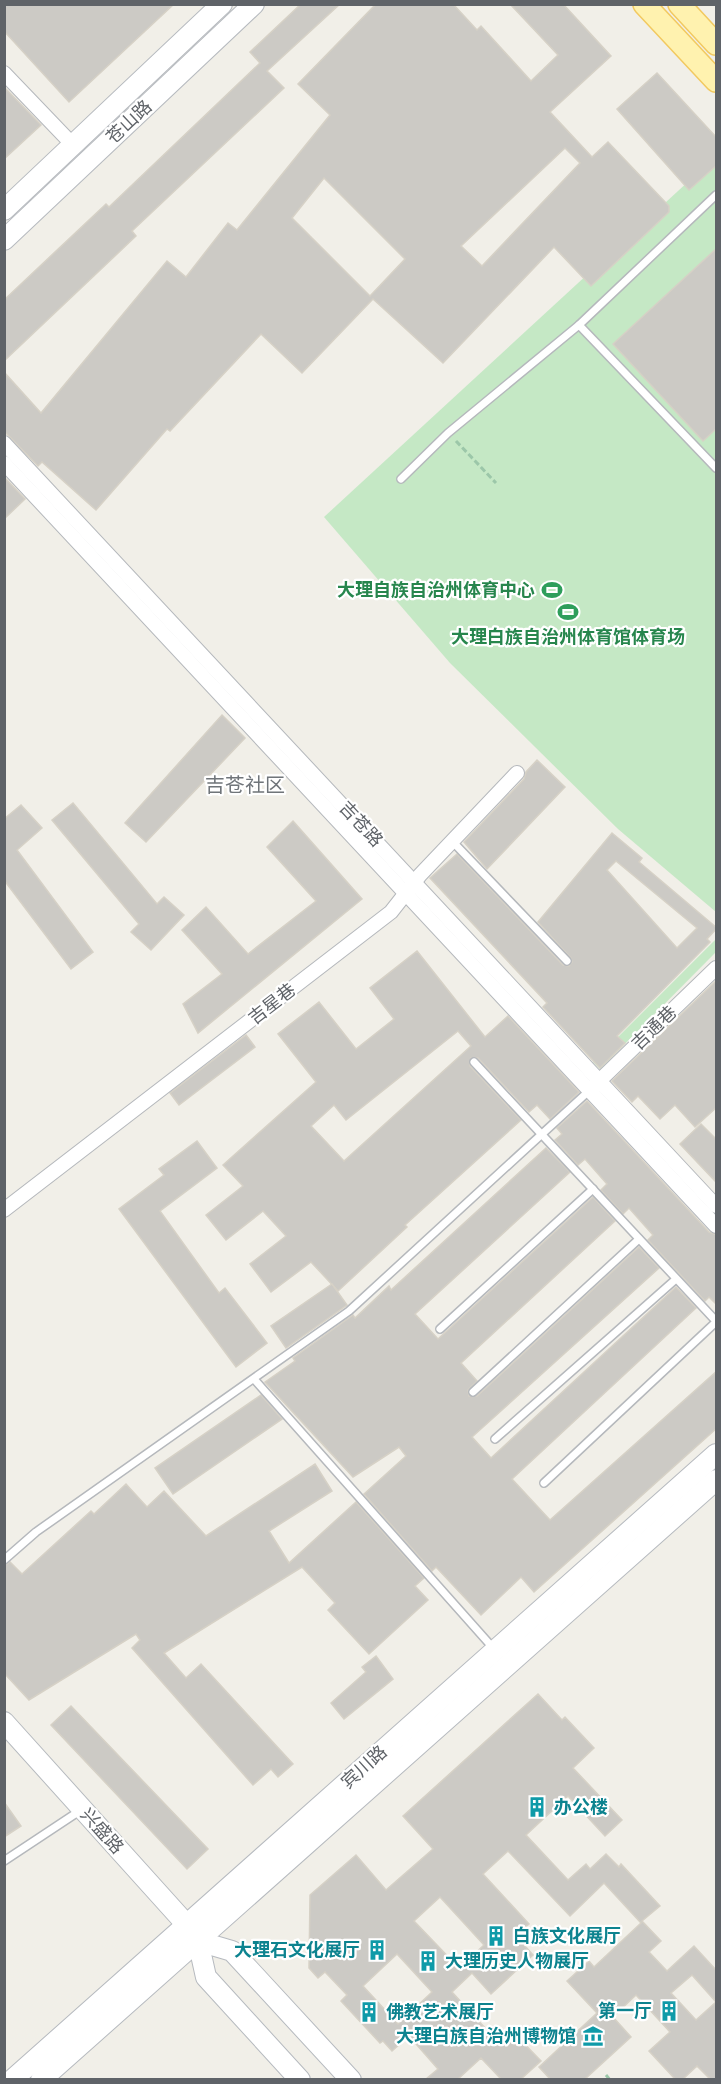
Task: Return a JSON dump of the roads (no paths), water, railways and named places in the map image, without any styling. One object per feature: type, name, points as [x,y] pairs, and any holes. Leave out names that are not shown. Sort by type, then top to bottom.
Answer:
[{"type":"main road","name":"苍山路","points":[[4,210],[222,4]]},
{"type":"main road","name":"苍山路","points":[[4,240],[254,4]]},
{"type":"main road","points":[[644,4],[717,81]]},
{"type":"main road","points":[[679,4],[717,44]]},
{"type":"main road","name":"宾川路","points":[[41,2079],[192,1933],[495,1650],[717,1454]]},
{"type":"main road","name":"宾川路","points":[[12,2079],[192,1933],[717,1480]]},
{"type":"main road","name":"兴盛路","points":[[4,1722],[192,1933],[207,1977],[300,2079]]},
{"type":"main road","points":[[192,1933],[232,1951],[351,2079]]},
{"type":"street","points":[[4,74],[73,145]]},
{"type":"street","name":"吉苍路","points":[[4,443],[411,887]]},
{"type":"street","name":"吉苍路","points":[[4,463],[411,887],[596,1084],[717,1206]]},
{"type":"street","name":"吉星巷","points":[[4,1210],[391,912],[452,841],[517,773]]},
{"type":"street","name":"吉通巷","points":[[596,1084],[717,968]]},
{"type":"street","name":"吉苍路","points":[[596,1084],[717,1226]]},
{"type":"lane","points":[[401,478],[448,433],[579,325],[717,195]]},
{"type":"lane","points":[[579,325],[717,468]]},
{"type":"lane","points":[[452,841],[567,961]]},
{"type":"lane","points":[[474,1062],[717,1321],[543,1484]]},
{"type":"lane","points":[[4,1560],[36,1532],[349,1311],[596,1084]]},
{"type":"lane","points":[[440,1329],[593,1190]]},
{"type":"lane","points":[[473,1392],[639,1239]]},
{"type":"lane","points":[[495,1439],[676,1279]]},
{"type":"lane","points":[[254,1379],[495,1650]]},
{"type":"lane","points":[[4,1861],[83,1809]]},
{"type":"place","name":"大理自族自治州体育中心","points":[[552,590]]},
{"type":"place","name":"大理白族自治州体育馆体育场","points":[[568,612]]},
{"type":"place","name":"办公楼","points":[[537,1807]]},
{"type":"place","name":"白族文化展厅","points":[[496,1936]]},
{"type":"place","name":"大理石文化展厅","points":[[377,1950]]},
{"type":"place","name":"大理历史人物展厅","points":[[428,1961]]},
{"type":"place","name":"第一厅","points":[[669,2011]]},
{"type":"place","name":"佛教艺术展厅","points":[[369,2012]]},
{"type":"place","name":"大理白族自治州博物馆","points":[[593,2036]]},
{"type":"district","name":"吉苍社区","points":[[245,785]]}]
